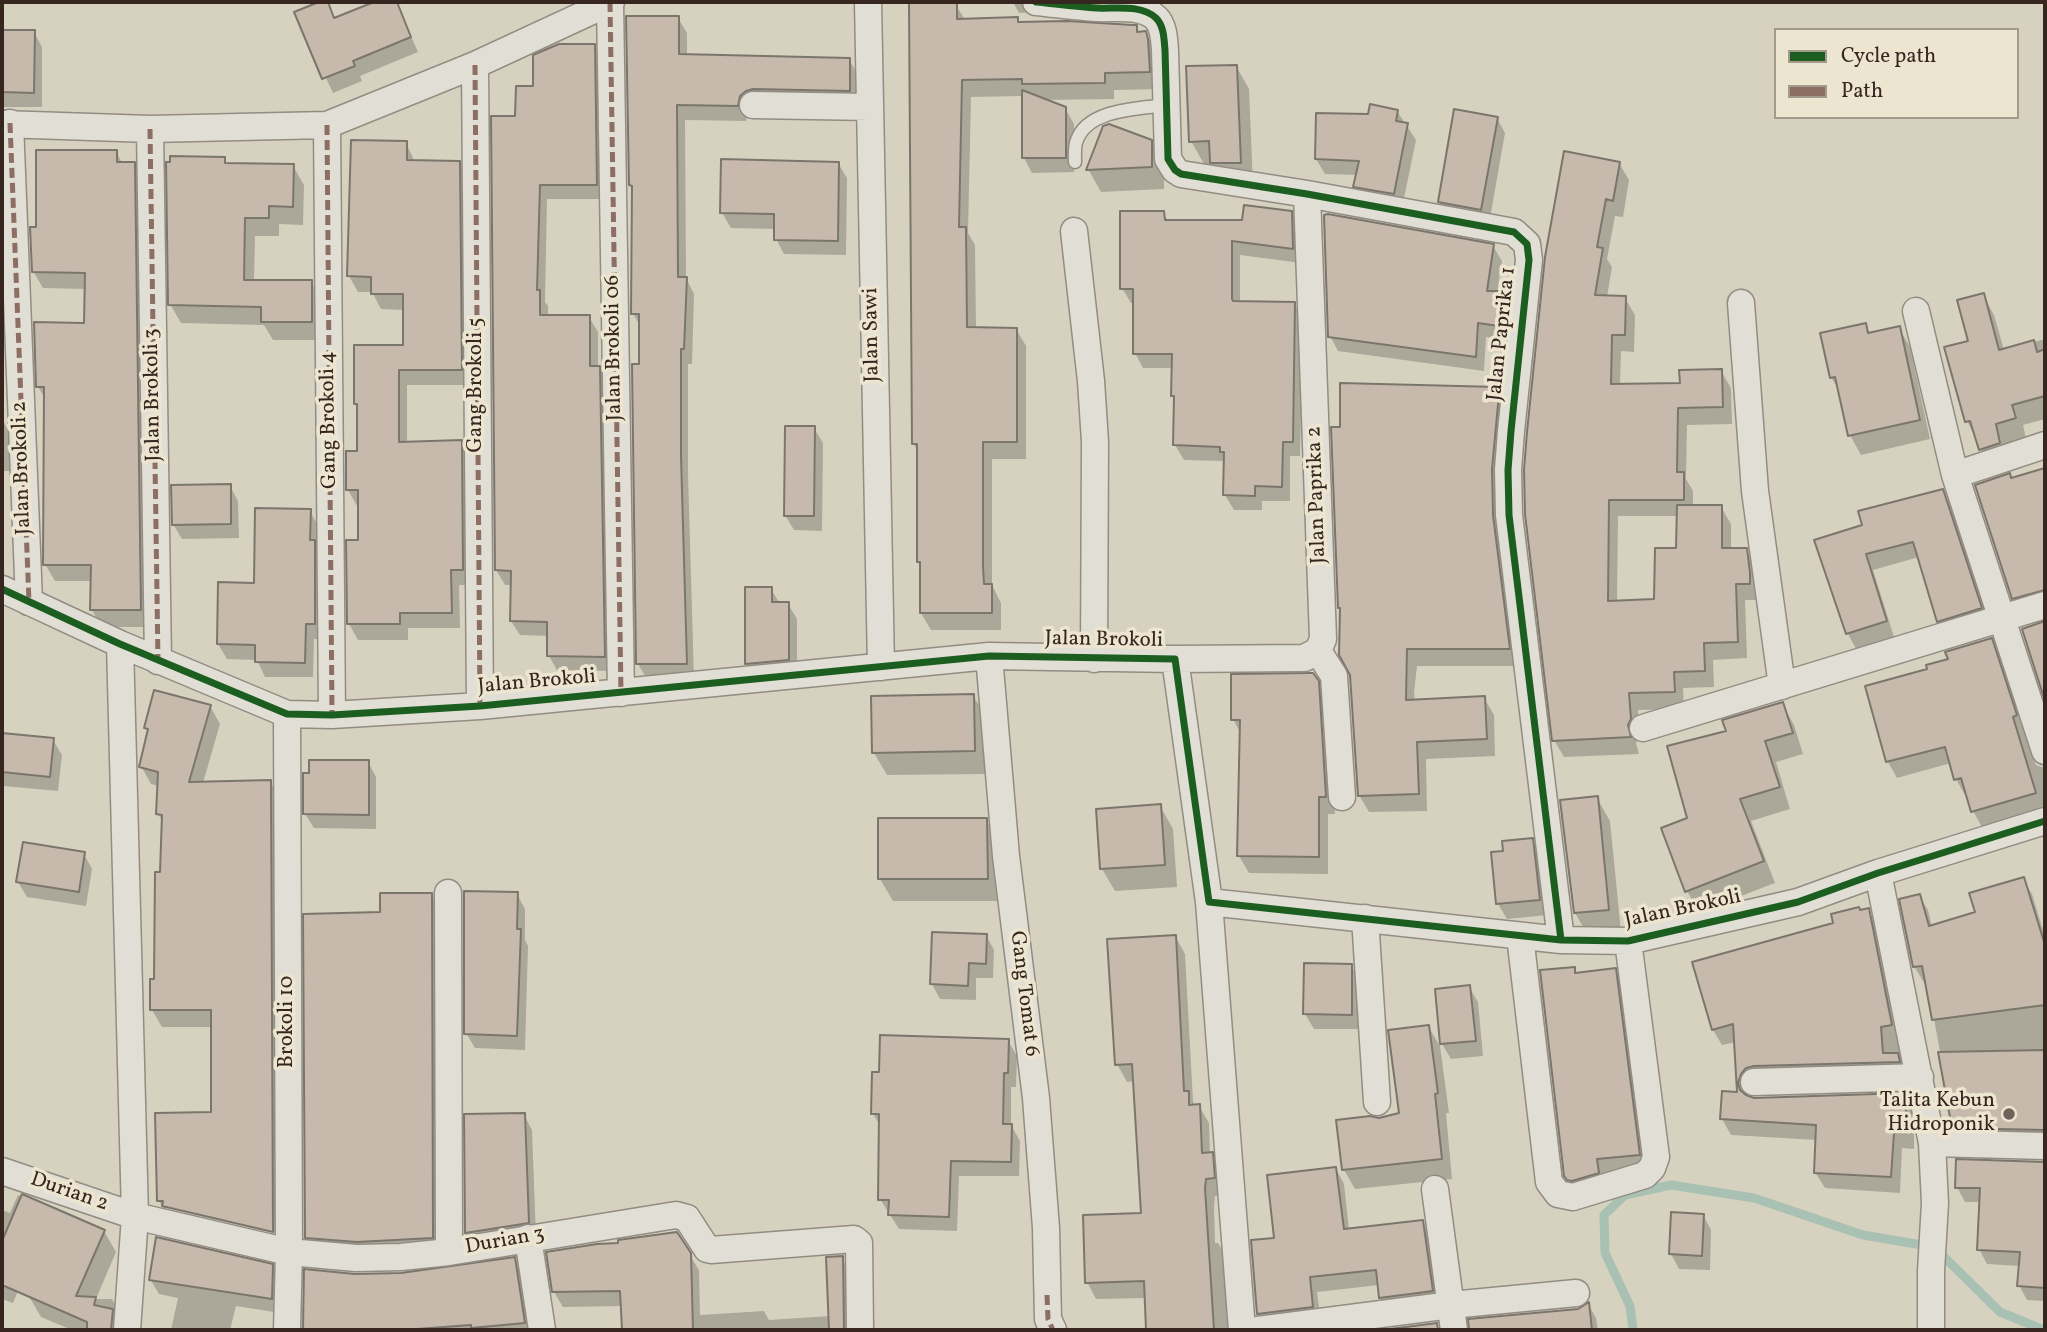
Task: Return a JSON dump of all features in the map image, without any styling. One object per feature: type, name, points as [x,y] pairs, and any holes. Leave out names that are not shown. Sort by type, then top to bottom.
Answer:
[{"type":"street","points":[[6,124],[150,129],[327,125],[475,65],[610,2]]},
{"type":"street","name":"Jalan Brokoli 06","points":[[610,2],[621,693]]},
{"type":"street","name":"Jalan Sawi","points":[[868,2],[881,667]]},
{"type":"street","name":"Jalan Paprika 1","points":[[1036,2],[1140,10],[1156,18],[1163,32],[1166,50],[1168,159],[1181,174],[1514,232],[1527,244],[1529,260],[1508,470],[1509,515],[1561,940]]},
{"type":"street","name":"Gang Brokoli 5","points":[[475,65],[480,706]]},
{"type":"street","points":[[753,105],[870,107]]},
{"type":"street","name":"Jalan Brokoli 2","points":[[6,124],[29,602]]},
{"type":"street","name":"Gang Brokoli 4","points":[[327,125],[332,715]]},
{"type":"street","name":"Jalan Brokoli 3","points":[[150,129],[158,661]]},
{"type":"street","name":"Jalan Paprika 2","points":[[1307,194],[1323,639],[1318,651]]},
{"type":"street","points":[[1074,230],[1095,442],[1094,659]]},
{"type":"street","points":[[1741,303],[1755,491],[1783,686]]},
{"type":"street","points":[[1916,311],[1955,475],[2045,751]]},
{"type":"street","points":[[1955,475],[2045,445]]},
{"type":"street","name":"Jalan Brokoli","points":[[2,589],[158,661],[288,714],[332,715],[480,706],[989,656],[1175,659],[1209,902],[1561,940],[1628,942],[1798,902],[1878,873],[2045,821]]},
{"type":"street","points":[[1643,728],[2045,605]]},
{"type":"street","points":[[120,644],[135,1216],[127,1330]]},
{"type":"street","points":[[1175,659],[1304,658],[1318,651],[1334,677],[1342,797]]},
{"type":"street","name":"Gang Tomat 6","points":[[989,656],[1006,856],[1036,1098],[1046,1228],[1048,1319],[1053,1330]]},
{"type":"street","name":"Brokoli 10","points":[[286,1330],[289,1252],[288,714]]},
{"type":"street","points":[[1878,873],[1932,1143],[1935,1203],[1931,1330]]},
{"type":"street","points":[[448,893],[449,1252]]},
{"type":"street","points":[[1209,902],[1242,1330]]},
{"type":"street","points":[[1365,918],[1377,1102]]},
{"type":"street","points":[[1520,936],[1549,1182],[1558,1194],[1573,1197],[1645,1175],[1652,1168],[1656,1157],[1628,942]]},
{"type":"street","points":[[1754,1082],[1920,1077]]},
{"type":"street","points":[[1932,1143],[2045,1146]]},
{"type":"street","name":"Durian 2","points":[[2,1171],[135,1216]]},
{"type":"street","points":[[1435,1189],[1452,1317]]},
{"type":"street","name":"Durian 3","points":[[135,1216],[289,1252],[379,1258],[449,1252],[676,1214],[687,1218],[707,1249],[711,1250],[853,1239],[859,1243],[860,1330]]},
{"type":"street","points":[[528,1238],[542,1330]]},
{"type":"street","points":[[1258,1330],[1452,1317],[1576,1293]]},
{"type":"lane","points":[[1074,162],[1077,140],[1085,128],[1100,116],[1166,105]]},
{"type":"building","points":[[319,2],[328,2],[334,18],[374,2],[397,2],[411,37],[353,61],[355,66],[322,79],[294,12]]},
{"type":"building","points":[[909,3],[957,3],[957,19],[1018,17],[1018,22],[1067,21],[1137,25],[1137,32],[1146,31],[1148,39],[1150,72],[1105,73],[1105,83],[1022,84],[1022,79],[962,80],[959,227],[966,227],[967,327],[1017,328],[1017,442],[983,442],[983,566],[984,584],[992,584],[992,613],[920,613],[917,444],[912,444]]},
{"type":"building","points":[[626,16],[679,16],[679,54],[850,58],[850,91],[753,89],[740,96],[738,106],[677,105],[678,277],[687,277],[684,349],[681,349],[681,456],[687,664],[636,664],[632,364],[639,364],[639,314],[631,314],[632,186],[629,185]]},
{"type":"building","points":[[2,30],[35,30],[34,93],[2,92]]},
{"type":"building","points":[[559,44],[595,44],[597,185],[540,185],[537,290],[540,290],[540,315],[590,315],[590,366],[600,366],[605,657],[547,656],[547,622],[510,621],[511,571],[495,570],[491,116],[515,116],[516,86],[533,86],[533,55]]},
{"type":"building","points":[[1237,65],[1241,163],[1210,163],[1209,141],[1189,142],[1186,66]]},
{"type":"building","points":[[1022,90],[1066,107],[1066,158],[1022,158]]},
{"type":"building","points":[[1370,104],[1398,110],[1396,121],[1408,123],[1394,194],[1353,187],[1359,161],[1315,159],[1316,113],[1368,114]]},
{"type":"building","points":[[1454,109],[1498,117],[1481,210],[1438,202]]},
{"type":"building","points":[[1109,124],[1152,140],[1152,167],[1086,170],[1103,126]]},
{"type":"building","points":[[351,140],[407,141],[407,160],[460,161],[462,370],[399,370],[399,442],[462,440],[463,570],[451,570],[452,613],[400,613],[400,624],[347,624],[346,540],[358,540],[358,490],[346,490],[346,451],[357,451],[354,345],[403,345],[403,294],[371,294],[371,277],[347,276]]},
{"type":"building","points":[[36,150],[117,150],[117,162],[135,162],[141,610],[90,610],[91,565],[43,565],[44,387],[36,387],[34,322],[84,323],[85,273],[32,272],[30,227],[36,227]]},
{"type":"building","points":[[1564,151],[1620,162],[1613,201],[1606,199],[1597,247],[1603,248],[1595,295],[1626,296],[1625,335],[1612,335],[1611,384],[1680,383],[1679,370],[1722,369],[1723,407],[1678,408],[1677,472],[1684,472],[1684,500],[1609,500],[1608,601],[1654,599],[1655,548],[1676,548],[1677,505],[1722,505],[1722,548],[1747,548],[1750,584],[1736,584],[1738,642],[1704,643],[1705,671],[1674,672],[1675,692],[1629,693],[1631,719],[1628,725],[1631,737],[1552,741],[1525,514],[1524,470],[1545,257]]},
{"type":"building","points":[[170,156],[225,157],[225,163],[294,164],[293,207],[269,206],[269,218],[245,218],[244,280],[312,280],[312,322],[261,322],[261,307],[168,305],[166,162],[170,162]]},
{"type":"building","points":[[721,159],[839,162],[838,241],[774,240],[774,214],[720,213]]},
{"type":"building","points":[[1244,205],[1292,211],[1293,249],[1232,241],[1233,301],[1295,302],[1293,442],[1283,442],[1282,487],[1255,486],[1255,496],[1223,495],[1224,452],[1220,452],[1220,447],[1173,445],[1172,354],[1133,354],[1133,289],[1120,289],[1120,211],[1164,211],[1165,220],[1242,220]]},
{"type":"building","points":[[1324,215],[1494,244],[1487,291],[1510,291],[1506,327],[1478,323],[1476,357],[1328,337]]},
{"type":"building","points":[[1984,293],[1999,350],[2034,340],[2037,352],[2045,349],[2045,396],[2012,405],[2016,418],[1996,424],[2000,443],[1979,450],[1970,421],[1965,422],[1944,347],[1968,341],[1957,300]]},
{"type":"building","points":[[1866,323],[1868,333],[1900,326],[1920,420],[1848,436],[1835,377],[1830,378],[1820,333]]},
{"type":"building","points":[[1340,383],[1498,387],[1500,383],[1492,469],[1493,515],[1510,649],[1407,649],[1406,700],[1485,696],[1487,739],[1417,742],[1419,794],[1358,796],[1350,675],[1339,655],[1340,608],[1331,427],[1340,427]]},
{"type":"building","points":[[785,426],[815,426],[814,516],[784,516]]},
{"type":"building","points":[[2045,468],[2045,590],[2012,599],[1975,485],[2010,473],[2011,478]]},
{"type":"building","points":[[231,484],[231,524],[172,525],[171,485]]},
{"type":"building","points":[[1943,489],[1982,608],[1937,622],[1913,542],[1866,554],[1887,621],[1846,634],[1814,540],[1862,525],[1858,511]]},
{"type":"building","points":[[255,508],[311,509],[310,540],[315,540],[315,624],[306,624],[305,663],[255,662],[255,645],[217,644],[218,582],[254,583]]},
{"type":"building","points":[[745,587],[772,587],[772,602],[789,602],[789,660],[745,664]]},
{"type":"building","points":[[2045,621],[2045,701],[2022,629]]},
{"type":"building","points":[[1992,638],[2017,715],[2013,717],[2036,793],[1971,812],[1961,778],[1954,780],[1945,747],[1886,762],[1865,686],[1927,669],[1926,665],[1948,659],[1945,652]]},
{"type":"building","points":[[1313,673],[1319,681],[1326,797],[1319,797],[1319,857],[1237,856],[1240,720],[1231,720],[1231,674]]},
{"type":"building","points":[[154,690],[211,705],[189,782],[271,780],[273,1232],[162,1206],[163,1201],[157,1201],[155,1113],[211,1112],[211,1010],[150,1010],[150,979],[154,979],[155,872],[160,872],[162,815],[156,814],[158,772],[139,767],[148,729],[144,728]]},
{"type":"building","points":[[974,694],[975,751],[872,753],[871,696]]},
{"type":"building","points":[[1783,702],[1793,733],[1765,741],[1780,787],[1740,799],[1764,861],[1685,892],[1661,828],[1687,818],[1667,746],[1726,731],[1722,720]]},
{"type":"building","points":[[2,733],[54,738],[50,777],[2,772]]},
{"type":"building","points":[[309,760],[369,760],[369,815],[303,814],[303,773],[309,773]]},
{"type":"building","points":[[1598,796],[1609,910],[1574,913],[1560,800]]},
{"type":"building","points":[[1161,804],[1165,865],[1100,869],[1096,809]]},
{"type":"building","points":[[878,818],[987,818],[988,879],[878,879]]},
{"type":"building","points":[[1533,838],[1540,900],[1496,904],[1491,852],[1503,851],[1502,841]]},
{"type":"building","points":[[23,842],[85,852],[79,892],[16,882]]},
{"type":"building","points":[[2024,877],[2045,945],[2045,1005],[1932,1020],[1922,966],[1913,967],[1899,899],[1920,894],[1929,926],[1975,912],[1969,893]]},
{"type":"building","points":[[464,891],[518,892],[517,929],[521,929],[517,1036],[464,1034]]},
{"type":"building","points":[[380,893],[432,893],[433,1238],[357,1242],[305,1238],[303,914],[380,912]]},
{"type":"building","points":[[1859,907],[1860,910],[1869,908],[1892,1025],[1881,1027],[1883,1053],[1898,1053],[1900,1062],[1754,1066],[1746,1068],[1738,1083],[1740,1090],[1754,1098],[1906,1093],[1906,1133],[1894,1133],[1891,1177],[1814,1173],[1816,1125],[1720,1119],[1722,1091],[1737,1092],[1733,1024],[1712,1030],[1692,962],[1833,923],[1831,914]]},
{"type":"building","points":[[932,932],[987,934],[986,964],[969,963],[968,986],[930,984]]},
{"type":"building","points":[[1176,935],[1184,1091],[1189,1091],[1189,1105],[1200,1104],[1202,1153],[1213,1152],[1215,1178],[1206,1179],[1205,1188],[1214,1330],[1146,1330],[1144,1281],[1085,1283],[1083,1215],[1141,1213],[1132,1064],[1115,1065],[1107,939]]},
{"type":"building","points":[[1304,963],[1352,964],[1352,1015],[1303,1014]]},
{"type":"building","points":[[1575,967],[1575,973],[1616,968],[1640,1155],[1597,1159],[1599,1173],[1572,1181],[1564,1176],[1540,970]]},
{"type":"building","points":[[1470,985],[1476,1041],[1440,1044],[1435,989]]},
{"type":"building","points":[[1429,1025],[1438,1093],[1435,1094],[1442,1159],[1342,1170],[1336,1120],[1370,1116],[1379,1118],[1399,1113],[1388,1030]]},
{"type":"building","points":[[880,1035],[1009,1039],[1008,1073],[1004,1073],[1003,1124],[1012,1124],[1011,1162],[951,1161],[949,1217],[888,1215],[889,1200],[878,1200],[879,1114],[871,1114],[872,1072],[879,1072]]},
{"type":"building","points":[[2045,1050],[2045,1130],[1952,1128],[1938,1052]]},
{"type":"building","points":[[525,1113],[529,1223],[465,1233],[464,1114]]},
{"type":"building","points":[[1956,1159],[2045,1162],[2045,1288],[2017,1286],[2020,1252],[1977,1250],[1980,1188],[1955,1188]]},
{"type":"building","points":[[1336,1167],[1344,1229],[1423,1220],[1433,1291],[1379,1298],[1376,1270],[1310,1277],[1313,1307],[1257,1314],[1251,1240],[1274,1238],[1267,1175]]},
{"type":"building","points":[[22,1194],[105,1230],[76,1296],[96,1297],[94,1305],[113,1309],[111,1330],[87,1330],[87,1322],[2,1285],[2,1241]]},
{"type":"building","points":[[1671,1212],[1704,1214],[1702,1256],[1669,1254]]},
{"type":"building","points":[[677,1232],[691,1253],[693,1330],[622,1330],[620,1291],[552,1292],[546,1252]]},
{"type":"building","points":[[156,1237],[273,1264],[272,1299],[149,1280]]},
{"type":"building","points":[[843,1256],[844,1330],[829,1330],[826,1257]]},
{"type":"building","points":[[515,1257],[525,1323],[471,1328],[471,1325],[403,1330],[303,1330],[304,1269],[355,1274],[401,1273]]},
{"type":"building","points":[[1589,1302],[1592,1330],[1469,1330],[1468,1319],[1578,1309]]},
{"type":"building","points":[[1437,1323],[1438,1330],[1382,1330]]},
{"type":"waterway","points":[[1633,1330],[1630,1306],[1605,1253],[1604,1215],[1625,1195],[1671,1185],[1754,1198],[1863,1235],[1934,1247],[2000,1312],[2044,1330]]},
{"type":"marked path","points":[[610,2],[621,693]]},
{"type":"marked path","points":[[475,65],[480,706]]},
{"type":"marked path","points":[[10,123],[29,602]]},
{"type":"marked path","points":[[327,125],[332,715]]},
{"type":"marked path","points":[[150,129],[158,661]]},
{"type":"marked path","points":[[1047,1295],[1048,1319],[1053,1330]]},
{"type":"cycle path","points":[[1036,2],[1089,8],[1135,9],[1150,14],[1159,21],[1164,41],[1168,159],[1181,174],[1514,232],[1527,244],[1529,260],[1508,470],[1509,515],[1561,940]]},
{"type":"cycle path","points":[[2,589],[120,644],[287,714],[332,715],[480,706],[989,656],[1175,659],[1209,902],[1561,940],[1628,941],[1798,902],[1878,873],[2045,821]]},
{"type":"place","name":"Talita Kebun Hidroponik","points":[[2009,1114]]}]
